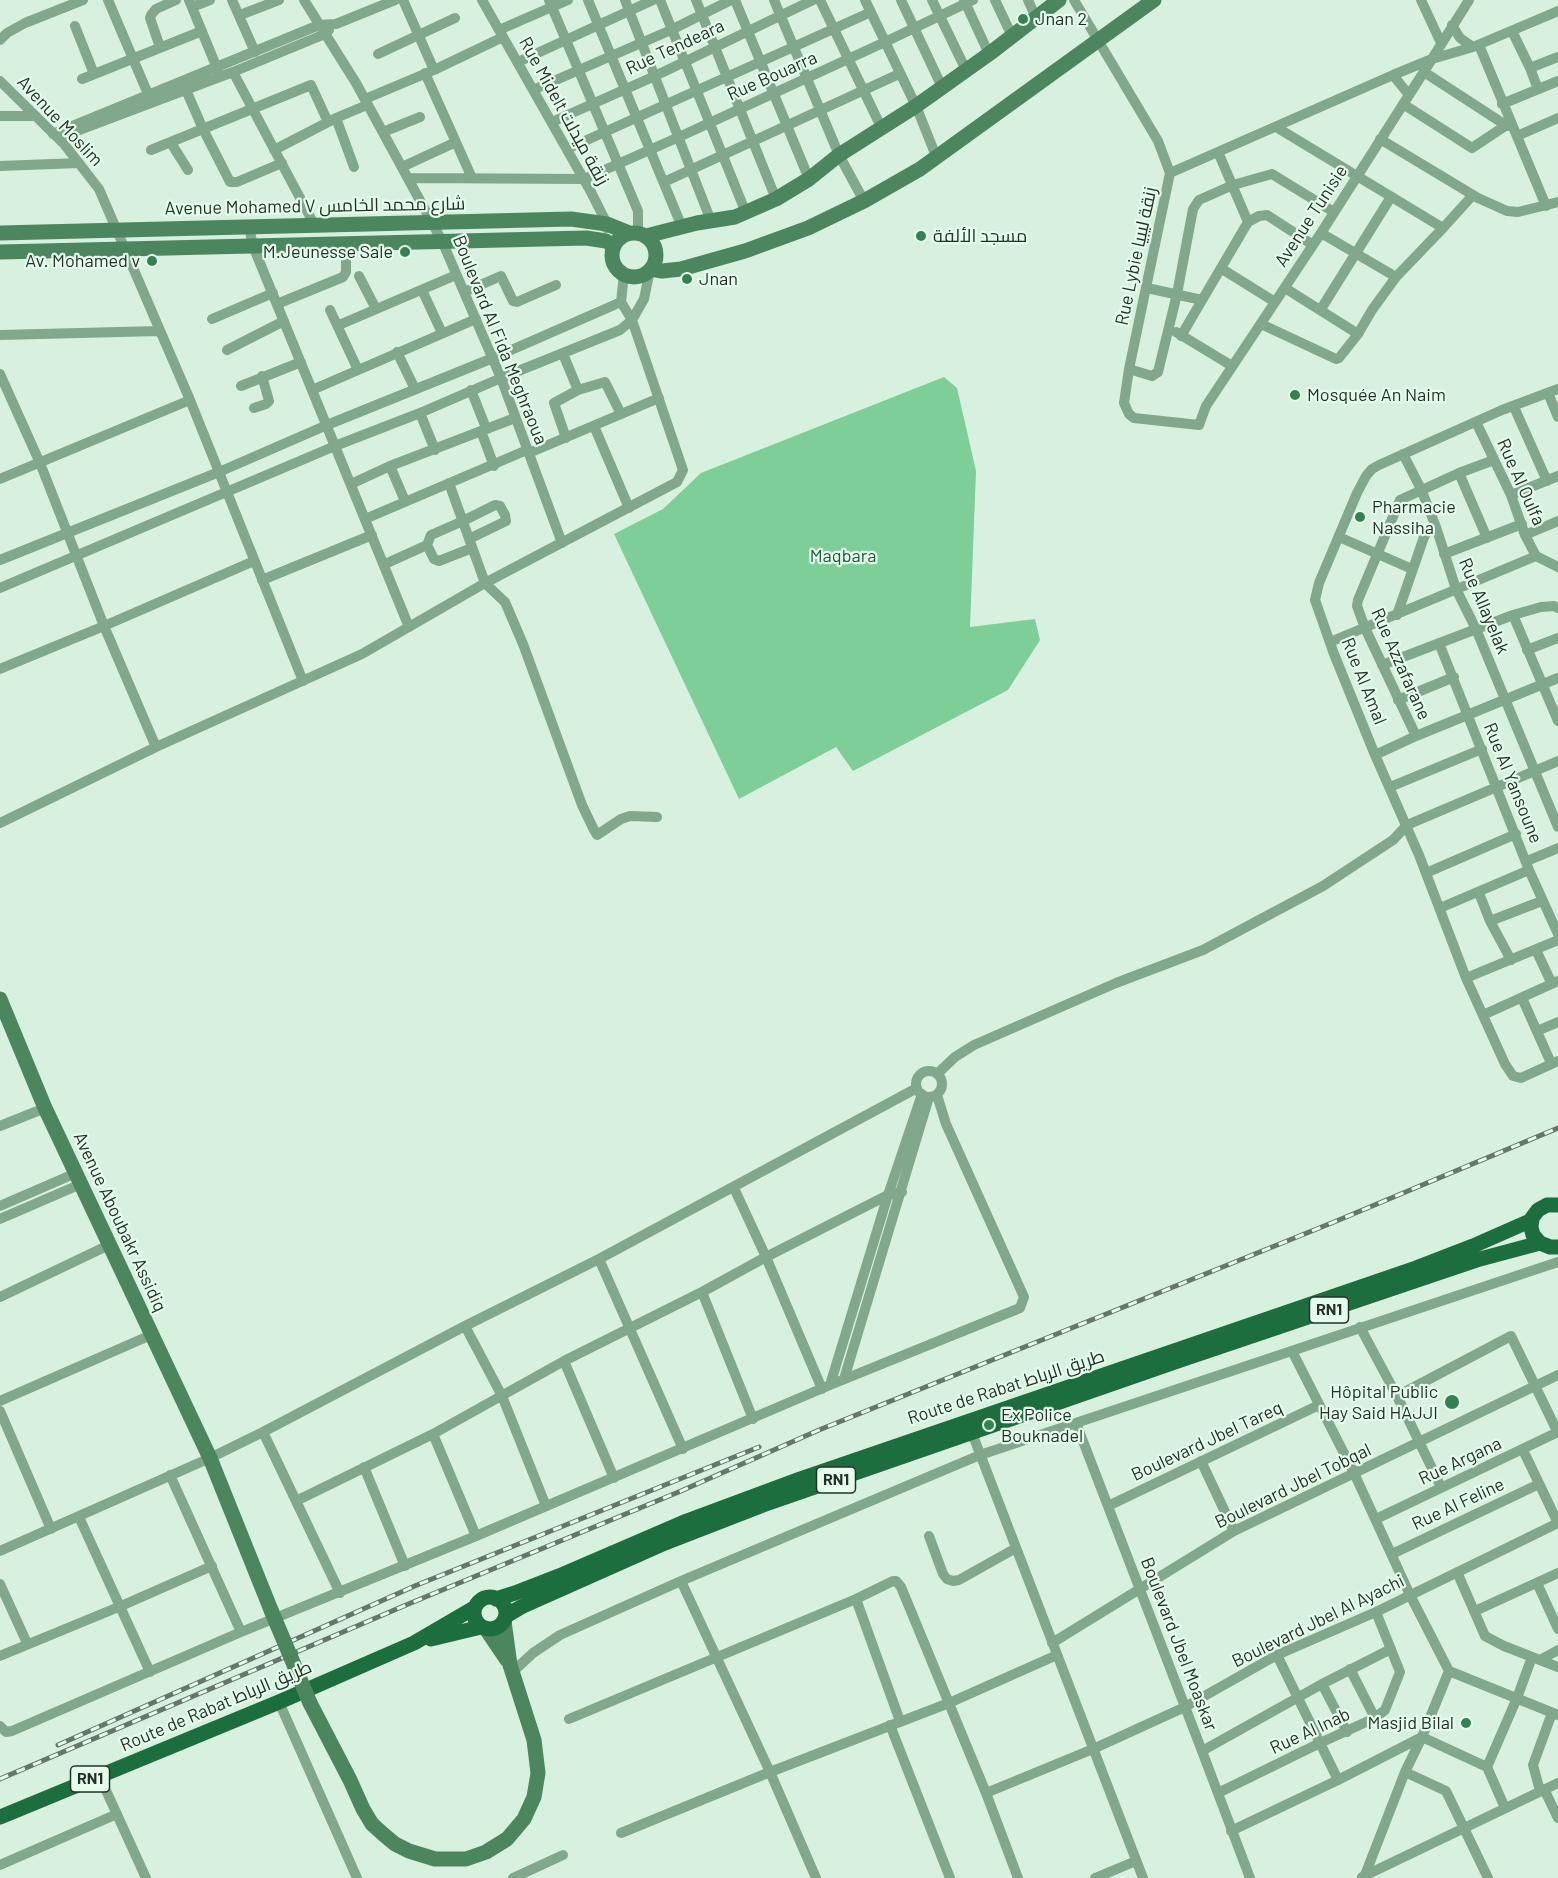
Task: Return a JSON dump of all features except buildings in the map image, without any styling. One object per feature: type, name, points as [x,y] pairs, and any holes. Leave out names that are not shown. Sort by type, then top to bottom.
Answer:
[{"type":"main road","name":"RN1","points":[[1532,1220],[1542,1207],[1550,1204],[1558,1205]]},
{"type":"main road","points":[[1532,1220],[1532,1232],[1553,1252]]},
{"type":"main road","name":"Route de Rabat طريق الرباط","points":[[496,1599],[564,1574],[687,1521],[800,1479],[1416,1268],[1532,1220]]},
{"type":"main road","name":"Route de Rabat طريق الرباط","points":[[505,1619],[521,1607],[718,1522],[972,1433],[1480,1259],[1553,1252]]},
{"type":"main road","name":"RN1","points":[[474,1608],[482,1599],[490,1597],[496,1599]]},
{"type":"main road","points":[[496,1599],[504,1607],[505,1619]]},
{"type":"main road","points":[[474,1608],[474,1619],[484,1628]]},
{"type":"main road","name":"Route de Rabat طريق الرباط","points":[[0,1817],[279,1702],[414,1643],[474,1608]]},
{"type":"main road","name":"RN1","points":[[484,1628],[496,1628],[505,1619]]},
{"type":"main road","name":"Route de Rabat طريق الرباط","points":[[414,1643],[484,1628]]},
{"type":"street","points":[[0,40],[24,23],[82,0]]},
{"type":"street","points":[[108,0],[148,94]]},
{"type":"street","points":[[160,47],[150,18],[152,12],[176,0]]},
{"type":"street","points":[[210,0],[191,3],[218,72]]},
{"type":"street","points":[[232,0],[255,51]]},
{"type":"street","points":[[240,15],[279,0]]},
{"type":"street","name":"Boulevard Al Fida Meghraoua","points":[[304,0],[366,102],[433,222],[493,358],[562,543]]},
{"type":"street","points":[[403,0],[419,34],[429,71],[472,178]]},
{"type":"street","points":[[274,150],[501,33],[551,3],[568,0]]},
{"type":"street","points":[[588,0],[682,228]]},
{"type":"street","points":[[625,0],[711,221]]},
{"type":"street","points":[[518,62],[653,0]]},
{"type":"street","points":[[660,0],[746,213]]},
{"type":"street","points":[[696,0],[776,199]]},
{"type":"street","points":[[534,90],[612,57],[733,0],[809,179]]},
{"type":"street","points":[[774,0],[839,155],[864,201]]},
{"type":"street","name":"Rue Tendeara","points":[[552,122],[655,76],[813,0]]},
{"type":"street","points":[[820,0],[882,129]]},
{"type":"street","points":[[865,0],[916,106],[936,156]]},
{"type":"street","points":[[901,0],[942,87]]},
{"type":"street","points":[[932,0],[966,70]]},
{"type":"street","points":[[995,0],[1012,36]]},
{"type":"street","points":[[1028,0],[1036,18]]},
{"type":"street","points":[[1059,0],[916,106],[776,199],[735,217],[638,234],[618,240],[610,244],[615,265],[629,276],[640,276],[650,270],[681,269],[745,251],[808,228],[864,201],[920,169],[1154,0]]},
{"type":"street","points":[[1074,0],[1158,141],[1170,173]]},
{"type":"street","points":[[1421,0],[1441,43]]},
{"type":"street","name":"Avenue Tunisie","points":[[1198,425],[1206,405],[1335,212],[1469,0]]},
{"type":"street","points":[[56,136],[186,90],[255,51],[336,24],[387,1]]},
{"type":"street","name":"Rue Midelt زنقة ميدلت","points":[[484,1],[584,179],[606,224],[610,244]]},
{"type":"street","points":[[967,1],[989,54]]},
{"type":"street","name":"Rue Bouarra","points":[[584,179],[848,60],[967,1]]},
{"type":"street","points":[[551,3],[638,211],[638,234]]},
{"type":"street","name":"Rue Lybie زنقة ليبيا","points":[[1198,425],[1134,418],[1129,414],[1124,403],[1170,173],[1393,75],[1432,59],[1476,46],[1558,11]]},
{"type":"street","points":[[567,149],[871,12]]},
{"type":"street","points":[[378,54],[455,18]]},
{"type":"street","points":[[1452,25],[1460,38],[1476,46],[1546,206]]},
{"type":"street","points":[[75,26],[94,74]]},
{"type":"street","points":[[56,136],[148,94],[218,72],[233,72],[322,29]]},
{"type":"street","points":[[82,79],[202,31]]},
{"type":"street","points":[[1512,31],[1538,89]]},
{"type":"street","points":[[1530,68],[1557,60]]},
{"type":"street","points":[[233,72],[315,226]]},
{"type":"street","points":[[1424,72],[1509,124]]},
{"type":"street","points":[[664,182],[899,74]]},
{"type":"street","points":[[1393,75],[1406,99],[1472,148],[1509,124]]},
{"type":"street","name":"Avenue Moslim","points":[[0,81],[56,136],[99,189],[190,400],[303,681]]},
{"type":"street","points":[[1502,104],[1558,81]]},
{"type":"street","points":[[151,150],[311,85],[332,120],[354,167]]},
{"type":"street","points":[[186,90],[230,182],[237,182],[282,163]]},
{"type":"street","points":[[0,116],[34,116]]},
{"type":"street","points":[[383,132],[420,117]]},
{"type":"street","points":[[1517,136],[1558,118]]},
{"type":"street","points":[[1276,127],[1443,228]]},
{"type":"street","points":[[1380,139],[1497,208],[1512,212],[1558,202]]},
{"type":"street","points":[[402,167],[456,142]]},
{"type":"street","points":[[171,143],[188,170]]},
{"type":"street","points":[[1218,152],[1248,222]]},
{"type":"street","points":[[0,166],[79,163]]},
{"type":"street","points":[[1129,369],[1152,376],[1156,375],[1169,329],[1195,206],[1203,198],[1233,185],[1272,174],[1335,212]]},
{"type":"street","points":[[408,178],[584,179]]},
{"type":"street","points":[[1261,324],[1336,359],[1342,356],[1396,277],[1473,195]]},
{"type":"street","points":[[1321,309],[1391,197]]},
{"type":"street","points":[[1181,336],[1248,222],[1259,216],[1267,215],[1313,245]]},
{"type":"street","name":"Avenue Mohamed V شارع محمد الخامس","points":[[0,233],[571,219],[606,224],[638,234]]},
{"type":"street","points":[[249,227],[253,246],[410,627]]},
{"type":"street","points":[[1321,233],[1396,277]]},
{"type":"street","points":[[0,588],[335,446],[620,330],[632,320],[644,298],[650,270],[656,261],[653,242],[638,234]]},
{"type":"street","name":"Avenue Mohamed V شارع محمد الخامس","points":[[0,252],[586,238],[610,244]]},
{"type":"street","points":[[277,304],[343,277],[346,272],[346,245]]},
{"type":"street","points":[[1222,268],[1275,302]]},
{"type":"street","points":[[0,823],[156,747],[362,654],[485,583],[677,482],[683,470],[632,320],[621,302],[624,274]]},
{"type":"street","points":[[339,325],[456,275]]},
{"type":"street","points":[[359,276],[376,309]]},
{"type":"street","points":[[464,291],[501,276],[513,300],[517,302],[556,285]]},
{"type":"street","points":[[1147,288],[1202,300]]},
{"type":"street","points":[[1285,288],[1358,334]]},
{"type":"street","points":[[422,290],[441,333]]},
{"type":"street","points":[[212,319],[273,293]]},
{"type":"street","points":[[0,560],[219,472],[621,302]]},
{"type":"street","points":[[330,310],[339,325],[358,370]]},
{"type":"street","points":[[312,390],[476,319]]},
{"type":"street","points":[[227,350],[284,321]]},
{"type":"street","points":[[1169,329],[1232,366]]},
{"type":"street","points":[[0,335],[159,331]]},
{"type":"street","points":[[397,352],[416,390]]},
{"type":"street","points":[[563,354],[578,390]]},
{"type":"street","points":[[241,386],[301,362]]},
{"type":"street","points":[[0,374],[40,463],[104,626],[156,747]]},
{"type":"street","points":[[254,408],[266,404],[269,400],[262,376]]},
{"type":"street","points":[[566,438],[555,404],[578,390],[605,382],[621,414]]},
{"type":"street","points":[[471,390],[494,466]]},
{"type":"street","points":[[1553,391],[1558,417]]},
{"type":"street","name":"Rue Al Amal","points":[[1553,391],[1403,454],[1379,465],[1366,476],[1319,583],[1315,600],[1375,755],[1407,825],[1466,978],[1510,1074],[1517,1078],[1529,1076],[1555,1062]]},
{"type":"street","points":[[365,519],[659,398]]},
{"type":"street","points":[[0,479],[190,400]]},
{"type":"street","points":[[1514,407],[1547,481]]},
{"type":"street","points":[[420,413],[435,450]]},
{"type":"street","points":[[351,484],[390,466],[515,418]]},
{"type":"street","name":"Rue Al Oulfa","points":[[1476,422],[1536,556]]},
{"type":"street","points":[[594,426],[629,508]]},
{"type":"street","name":"Rue Allayelak","points":[[1403,454],[1436,527],[1456,589],[1476,629],[1558,827]]},
{"type":"street","name":"Rue Azzafarane","points":[[1416,736],[1365,628],[1357,603],[1397,503],[1420,489],[1494,460]]},
{"type":"street","points":[[390,466],[405,501]]},
{"type":"street","points":[[1459,473],[1487,538]]},
{"type":"street","points":[[1510,495],[1558,476]]},
{"type":"street","points":[[449,483],[485,583],[505,602],[582,805],[597,835],[621,819],[630,816],[657,817]]},
{"type":"street","points":[[385,564],[427,545],[431,535],[495,505],[500,506],[505,515],[507,521],[503,524],[439,561],[434,559],[427,545]]},
{"type":"street","points":[[1444,554],[1487,538],[1558,520]]},
{"type":"street","points":[[1397,615],[1424,537],[1428,531],[1436,527]]},
{"type":"street","points":[[262,580],[372,535]]},
{"type":"street","points":[[1339,537],[1412,569]]},
{"type":"street","points":[[1330,642],[1536,556],[1558,567]]},
{"type":"street","points":[[0,669],[254,561]]},
{"type":"street","points":[[1382,665],[1513,615],[1549,606],[1558,608]]},
{"type":"street","points":[[1513,615],[1558,720]]},
{"type":"street","points":[[1527,650],[1558,638]]},
{"type":"street","name":"Rue Al Yansoune","points":[[1439,643],[1542,901],[1558,934]]},
{"type":"street","points":[[1398,700],[1454,678]]},
{"type":"street","points":[[1375,755],[1558,678]]},
{"type":"street","points":[[1390,787],[1482,750]]},
{"type":"street","points":[[938,1074],[955,1057],[974,1045],[1116,983],[1203,950],[1323,886],[1393,840],[1407,825],[1558,761]]},
{"type":"street","points":[[1426,873],[1516,834]]},
{"type":"street","points":[[1440,908],[1479,893],[1558,848]]},
{"type":"street","points":[[1479,893],[1510,960]]},
{"type":"street","points":[[1490,921],[1542,901]]},
{"type":"street","points":[[1466,978],[1558,940]]},
{"type":"street","points":[[1484,1015],[1555,983],[1536,950]]},
{"type":"street","points":[[1522,998],[1555,1062]]},
{"type":"street","name":"Avenue Aboubakr Assidiq","points":[[0,999],[4,1018],[45,1108],[210,1458],[310,1703],[363,1809],[378,1829],[395,1844],[417,1854],[443,1860],[466,1859],[494,1848],[513,1833],[528,1811],[536,1790],[538,1765],[536,1749],[511,1667]]},
{"type":"street","points":[[1537,1031],[1558,1022]]},
{"type":"street","points":[[0,1551],[210,1458],[734,1188],[926,1093],[940,1092],[942,1084],[938,1074],[930,1071],[922,1073],[917,1080],[926,1093],[946,1124],[1024,1297],[1020,1308],[844,1379],[405,1566],[241,1632],[12,1731],[6,1732],[0,1726]]},
{"type":"street","points":[[844,1379],[902,1192],[926,1093]]},
{"type":"street","points":[[826,1387],[888,1195],[926,1093]]},
{"type":"street","points":[[0,1126],[45,1108]]},
{"type":"street","points":[[0,1206],[78,1179]]},
{"type":"street","points":[[0,1219],[78,1179]]},
{"type":"street","points":[[734,1188],[826,1387]]},
{"type":"street","points":[[296,1501],[433,1434],[564,1361],[702,1292],[766,1257],[888,1195],[902,1192]]},
{"type":"street","points":[[0,1297],[109,1245]]},
{"type":"street","points":[[511,1667],[518,1667],[533,1653],[560,1635],[681,1581],[980,1455],[1360,1327],[1553,1252]]},
{"type":"street","points":[[599,1259],[683,1449]]},
{"type":"street","points":[[702,1292],[753,1419]]},
{"type":"street","points":[[465,1326],[502,1396],[546,1506]]},
{"type":"street","points":[[1360,1327],[1420,1441],[1441,1487]]},
{"type":"street","points":[[0,1401],[151,1335]]},
{"type":"street","points":[[1397,1396],[1511,1336],[1558,1432]]},
{"type":"street","points":[[1292,1351],[1354,1473],[1410,1595],[1449,1671],[1555,1714],[1533,1765],[1542,1790],[1558,1818]]},
{"type":"street","points":[[564,1361],[614,1478]]},
{"type":"street","name":"Boulevard Jbel Tobqal","points":[[1052,1643],[1234,1531],[1558,1376]]},
{"type":"street","name":"Boulevard Jbel Tareq","points":[[1108,1506],[1319,1405]]},
{"type":"street","points":[[0,1411],[51,1529]]},
{"type":"street","name":"Boulevard Jbel Moaskar","points":[[1076,1423],[1250,1878]]},
{"type":"street","points":[[263,1432],[340,1593]]},
{"type":"street","name":"Rue Argana","points":[[1376,1519],[1558,1432]]},
{"type":"street","points":[[972,1433],[1143,1878]]},
{"type":"street","points":[[433,1434],[476,1536]]},
{"type":"street","points":[[1523,1450],[1558,1523]]},
{"type":"street","points":[[1201,1461],[1234,1531]]},
{"type":"street","points":[[364,1467],[405,1566]]},
{"type":"street","points":[[170,1474],[241,1632]]},
{"type":"street","name":"Rue Al Feline","points":[[1392,1554],[1539,1484]]},
{"type":"street","points":[[79,1517],[150,1672]]},
{"type":"street","name":"Boulevard Jbel Al Ayachi","points":[[986,1793],[1093,1749],[1185,1707],[1277,1655],[1376,1612],[1558,1523]]},
{"type":"street","points":[[930,1536],[944,1574],[947,1579],[953,1581],[959,1580],[1016,1548]]},
{"type":"street","points":[[0,1656],[212,1566]]},
{"type":"street","points":[[1457,1572],[1485,1636],[1558,1667]]},
{"type":"street","points":[[1475,1611],[1558,1573]]},
{"type":"street","points":[[681,1581],[770,1772],[816,1878]]},
{"type":"street","points":[[569,1719],[856,1599],[893,1581],[899,1584],[986,1793],[1018,1878]]},
{"type":"street","points":[[1537,1583],[1558,1629]]},
{"type":"street","points":[[0,1584],[27,1643]]},
{"type":"street","points":[[856,1599],[895,1723],[950,1878]]},
{"type":"street","name":"Rue Al Inab","points":[[1218,1794],[1375,1718],[1385,1710],[1400,1672],[1376,1612]]},
{"type":"street","points":[[505,1619],[511,1667]]},
{"type":"street","points":[[484,1628],[511,1667]]},
{"type":"street","points":[[1202,1750],[1391,1649]]},
{"type":"street","points":[[1487,1767],[1536,1658],[1558,1650]]},
{"type":"street","points":[[621,1833],[948,1703],[1057,1655]]},
{"type":"street","points":[[1277,1655],[1338,1780]]},
{"type":"street","points":[[1350,1670],[1375,1718]]},
{"type":"street","points":[[1362,1877],[1449,1671]]},
{"type":"street","points":[[1322,1684],[1347,1732]]},
{"type":"street","points":[[279,1702],[357,1878]]},
{"type":"street","points":[[1422,1737],[1487,1767],[1505,1808]]},
{"type":"street","points":[[1232,1831],[1422,1737]]},
{"type":"street","points":[[1405,1772],[1446,1791],[1486,1877]]},
{"type":"street","points":[[99,1775],[146,1878]]},
{"type":"street","points":[[1362,1877],[1380,1873],[1464,1828],[1558,1783]]},
{"type":"street","points":[[0,1865],[117,1814]]},
{"type":"street","points":[[513,1878],[563,1855]]},
{"type":"street","points":[[1095,1878],[1136,1861]]},
{"type":"green space","name":"Maqbara","points":[[944,377],[957,388],[976,471],[970,627],[1035,619],[1040,640],[1008,690],[853,771],[836,747],[739,799],[614,534],[663,509],[701,473]]},
{"type":"railway","points":[[0,1779],[406,1605],[681,1491],[819,1430],[1334,1222],[1558,1128]]},
{"type":"railway","points":[[58,1745],[417,1585],[759,1447]]},
{"type":"place","name":"Jnan 2","points":[[1023,19]]},
{"type":"place","name":"مسجد الألفة","points":[[921,236]]},
{"type":"place","name":"M.Jeunesse Sale","points":[[405,252]]},
{"type":"place","name":"Av. Mohamed v","points":[[152,261]]},
{"type":"place","name":"Jnan","points":[[687,279]]},
{"type":"place","name":"Mosquée An Naim","points":[[1295,395]]},
{"type":"place","name":"Pharmacie Nassiha","points":[[1360,517]]},
{"type":"place","name":"Hôpital Public Hay Said HAJJI","points":[[1452,1402]]},
{"type":"place","name":"Ex Police Bouknadel","points":[[989,1425]]},
{"type":"place","name":"Masjid Bilal","points":[[1466,1723]]}]
